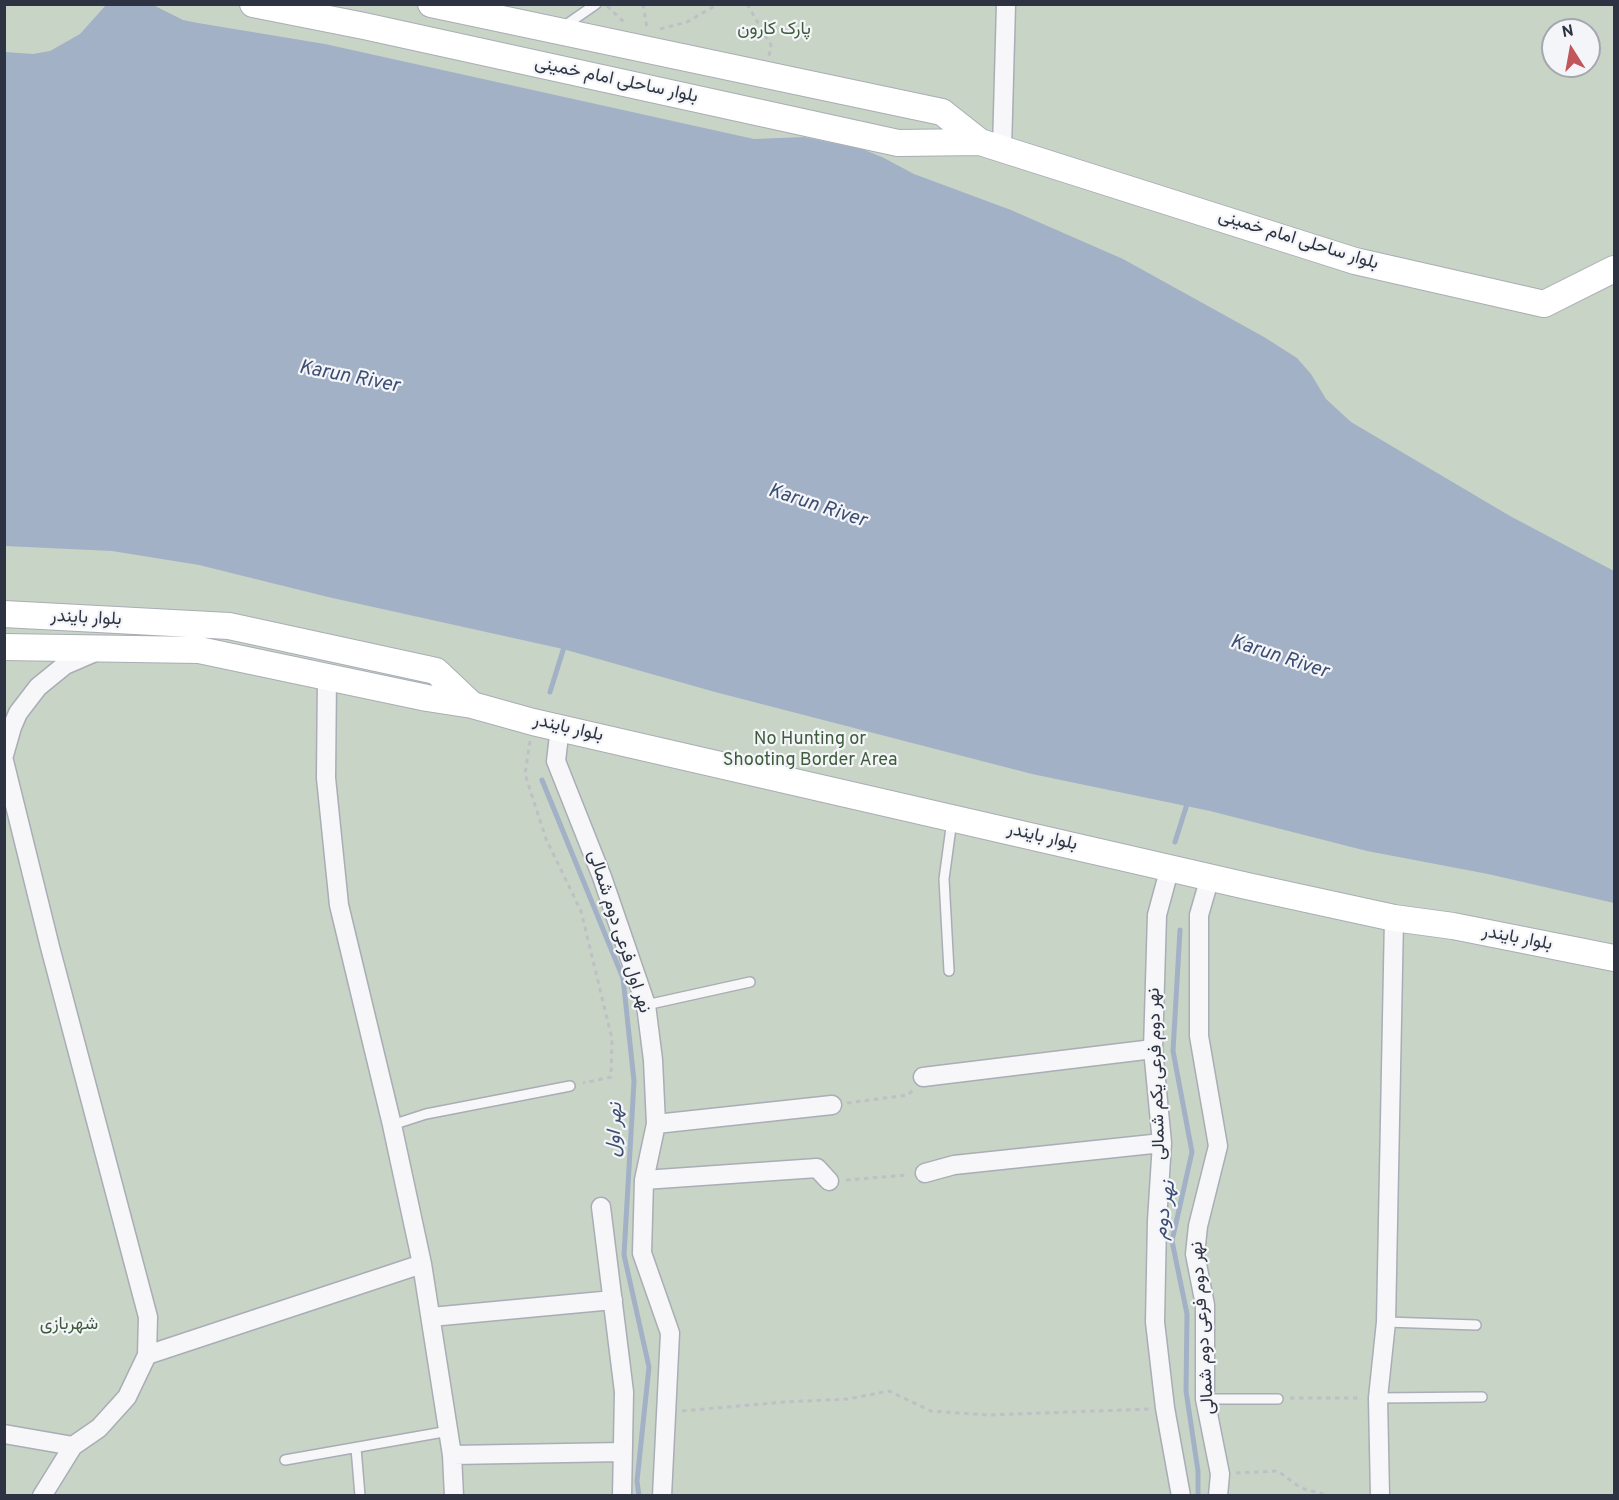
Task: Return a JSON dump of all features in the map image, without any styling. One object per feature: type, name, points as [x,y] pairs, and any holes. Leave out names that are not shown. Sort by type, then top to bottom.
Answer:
[{"type":"street","name":"بلوار ساحلی امام خمینی","points":[[253,4],[364,26],[898,143],[991,145]]},
{"type":"street","name":"بلوار ساحلی امام خمینی","points":[[431,4],[556,31],[645,38],[766,76],[942,112],[991,145],[1355,261],[1544,304],[1614,269]]},
{"type":"street","points":[[991,145],[1006,4]]},
{"type":"street","name":"بلوار بایندر","points":[[4,614],[229,626],[436,671],[472,705]]},
{"type":"street","name":"بلوار بایندر","points":[[4,646],[199,650],[428,698],[472,705],[533,722],[1394,918],[1453,926],[1614,958]]},
{"type":"street","points":[[4,755],[18,713],[50,675],[72,661],[96,652],[113,649]]},
{"type":"street","points":[[327,676],[326,778],[339,905],[392,1125],[422,1264],[452,1455],[454,1496]]},
{"type":"street","name":"نهر اول فرعی دوم شمالی","points":[[560,727],[556,761],[602,877],[646,1005],[653,1060],[656,1124],[644,1179],[642,1253],[670,1333],[662,1496]]},
{"type":"street","points":[[4,761],[50,947],[148,1317],[147,1355],[127,1397],[99,1428],[73,1446],[42,1496]]},
{"type":"street","name":"نهر دوم فرعی یکم شمالی","points":[[1170,867],[1157,915],[1154,1049],[1162,1143],[1156,1221],[1155,1322],[1165,1408],[1181,1496]]},
{"type":"street","name":"نهر دوم فرعی دوم شمالی","points":[[1210,877],[1199,915],[1199,1036],[1218,1146],[1198,1226],[1195,1254],[1205,1305],[1205,1399],[1220,1474],[1218,1496]]},
{"type":"street","points":[[1380,1496],[1378,1398],[1386,1322],[1394,918]]},
{"type":"street","points":[[923,1077],[1154,1049]]},
{"type":"street","points":[[656,1124],[832,1106]]},
{"type":"street","points":[[925,1173],[954,1165],[1162,1143]]},
{"type":"street","points":[[644,1179],[817,1168],[829,1181]]},
{"type":"street","points":[[601,1207],[624,1392],[622,1496]]},
{"type":"street","points":[[147,1355],[422,1264]]},
{"type":"street","points":[[431,1317],[613,1300]]},
{"type":"street","points":[[4,1434],[73,1446]]},
{"type":"street","points":[[452,1455],[623,1452]]},
{"type":"lane","points":[[556,31],[596,4]]},
{"type":"lane","points":[[949,971],[944,879],[952,817]]},
{"type":"lane","points":[[646,1005],[750,982]]},
{"type":"lane","points":[[392,1125],[426,1114],[570,1086]]},
{"type":"lane","points":[[1386,1322],[1476,1325]]},
{"type":"lane","points":[[1378,1398],[1482,1397]]},
{"type":"lane","points":[[1205,1399],[1278,1399]]},
{"type":"lane","points":[[285,1460],[448,1431]]},
{"type":"lane","points":[[356,1448],[360,1496]]},
{"type":"path","points":[[605,4],[630,28]]},
{"type":"path","points":[[643,4],[645,38],[687,22],[718,4]]},
{"type":"path","points":[[747,4],[771,45],[766,76]]},
{"type":"path","points":[[533,722],[525,774],[546,839],[581,910],[612,1039],[611,1077],[570,1086]]},
{"type":"path","points":[[832,1106],[908,1095],[923,1077]]},
{"type":"path","points":[[829,1181],[925,1173]]},
{"type":"path","points":[[665,1412],[848,1398],[888,1391],[931,1411],[988,1415],[1165,1408]]},
{"type":"path","points":[[1278,1399],[1378,1398]]},
{"type":"path","points":[[1220,1474],[1278,1471],[1301,1488],[1330,1496]]},
{"type":"green space","name":"No Hunting or Shooting Border Area","points":[[5,5],[1614,5],[1614,1495],[5,1496]]},
{"type":"water","name":"Karun River","points":[[106,5],[153,5],[183,20],[325,44],[754,139],[804,137],[862,149],[914,174],[1011,210],[1123,259],[1264,337],[1297,358],[1311,374],[1326,399],[1351,422],[1510,516],[1614,571],[1614,903],[1488,874],[1367,851],[1210,811],[1032,774],[715,692],[563,649],[328,597],[199,565],[112,551],[5,546],[5,52],[33,54],[50,51],[80,34]]},
{"type":"waterway","points":[[550,692],[565,644]]},
{"type":"waterway","name":"نهر اول","points":[[542,780],[623,978],[634,1081],[624,1255],[649,1367],[637,1481],[639,1496]]},
{"type":"waterway","points":[[1175,842],[1188,801]]},
{"type":"waterway","name":"نهر دوم","points":[[1180,930],[1173,1051],[1192,1152],[1172,1241],[1187,1314],[1186,1391],[1198,1471],[1198,1496]]},
{"type":"park label","name":"پارک کارون","points":[[774,30]]},
{"type":"park label","name":"شهربازی","points":[[69,1325]]}]
